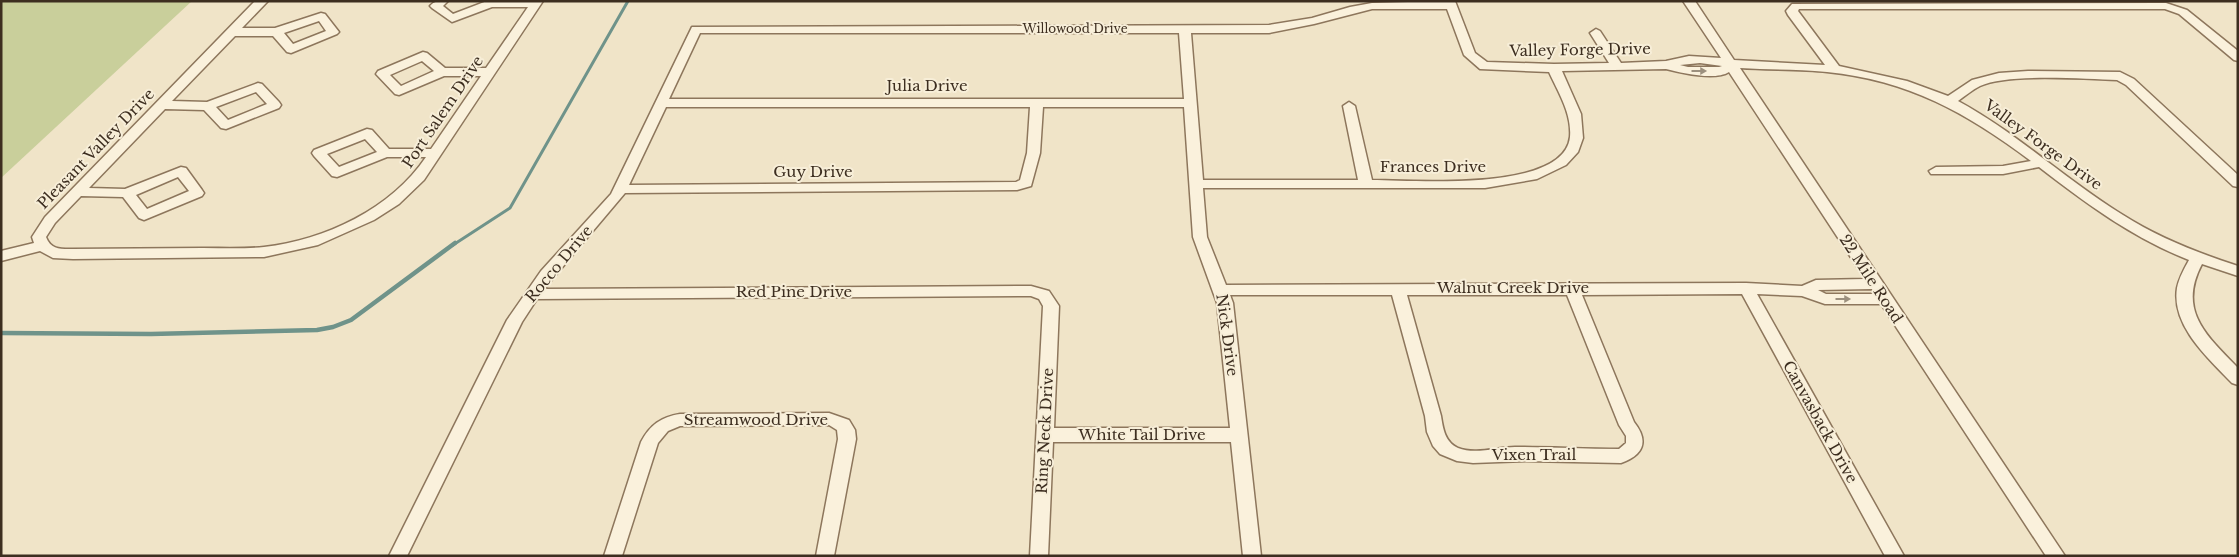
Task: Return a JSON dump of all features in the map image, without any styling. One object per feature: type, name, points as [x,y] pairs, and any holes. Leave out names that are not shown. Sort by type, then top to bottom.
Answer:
[{"type":"street","name":"Pleasant Valley Drive","points":[[42,246],[39,237],[45,226],[262,1]]},
{"type":"street","points":[[442,1],[436,6],[452,19],[488,3],[536,2]]},
{"type":"street","name":"22 Mile Road","points":[[1689,1],[1884,299],[2056,556]]},
{"type":"street","name":"Port Salem Drive","points":[[42,246],[53,252],[64,254],[264,252],[318,240],[357,224],[388,206],[402,195],[419,177],[536,2]]},
{"type":"street","points":[[1834,68],[1794,15],[1793,8],[1800,6],[2046,3],[2172,7],[2183,12],[2238,57]]},
{"type":"street","name":"Valley Forge Drive","points":[[1450,4],[1470,55],[1484,66],[1554,68],[1667,65],[1687,71],[1722,71],[1730,65],[1783,64],[1834,68],[1887,79],[1949,102],[1988,124],[2118,218],[2155,239],[2238,271]]},
{"type":"street","name":"Willowood Drive","points":[[696,29],[1269,29],[1314,21],[1354,9],[1396,5],[1450,4]]},
{"type":"street","name":"Nick Drive","points":[[1185,28],[1200,237],[1225,302],[1252,556]]},
{"type":"street","name":"Rocco Drive","points":[[398,556],[515,320],[546,275],[608,207],[621,189],[663,103],[696,29]]},
{"type":"street","points":[[233,32],[276,32]]},
{"type":"street","points":[[1596,33],[1617,66]]},
{"type":"street","name":"Frances Drive","points":[[1196,184],[1485,184],[1520,181],[1544,174],[1573,149],[1577,135],[1575,120],[1554,68]]},
{"type":"street","points":[[442,72],[490,72]]},
{"type":"street","points":[[1949,102],[1976,83],[1999,77],[2028,74],[2120,76],[2130,82],[2238,182]]},
{"type":"street","name":"Guy Drive","points":[[621,189],[1005,188],[1026,182],[1029,174],[1035,144],[1037,102]]},
{"type":"street","name":"Julia Drive","points":[[663,103],[1191,103]]},
{"type":"street","points":[[161,105],[208,106]]},
{"type":"street","points":[[1349,106],[1366,184]]},
{"type":"street","points":[[385,153],[436,153]]},
{"type":"street","points":[[1936,171],[2003,170],[2041,163]]},
{"type":"street","points":[[76,192],[127,193]]},
{"type":"street","points":[[1,256],[42,246]]},
{"type":"street","points":[[2198,257],[2185,284],[2184,305],[2195,329],[2238,379]]},
{"type":"street","name":"Walnut Creek Drive","points":[[1804,291],[1816,286],[1875,284]]},
{"type":"street","name":"Vixen Trail","points":[[1398,289],[1433,416],[1434,432],[1441,445],[1452,453],[1470,456],[1522,454],[1621,456],[1629,452],[1635,444],[1634,434],[1628,425],[1572,288]]},
{"type":"street","name":"Walnut Creek Drive","points":[[1221,290],[1746,288],[1804,291],[1825,299],[1884,299]]},
{"type":"street","name":"Canvasback Drive","points":[[1746,288],[1895,556]]},
{"type":"street","name":"Red Pine Drive","points":[[532,294],[1031,291],[1044,295],[1051,306]]},
{"type":"street","name":"Ring Neck Drive","points":[[1039,556],[1051,306]]},
{"type":"street","name":"Streamwood Drive","points":[[612,556],[650,442],[654,434],[664,425],[680,420],[829,419],[843,423],[847,428],[846,450],[825,556]]},
{"type":"street","name":"White Tail Drive","points":[[1044,435],[1239,435]]},
{"type":"green space","points":[[1,1],[192,1],[1,178]]},
{"type":"waterway","points":[[453,245],[510,208],[628,1]]},
{"type":"waterway","points":[[1,333],[151,334],[317,330],[333,327],[351,320],[455,243]]}]
